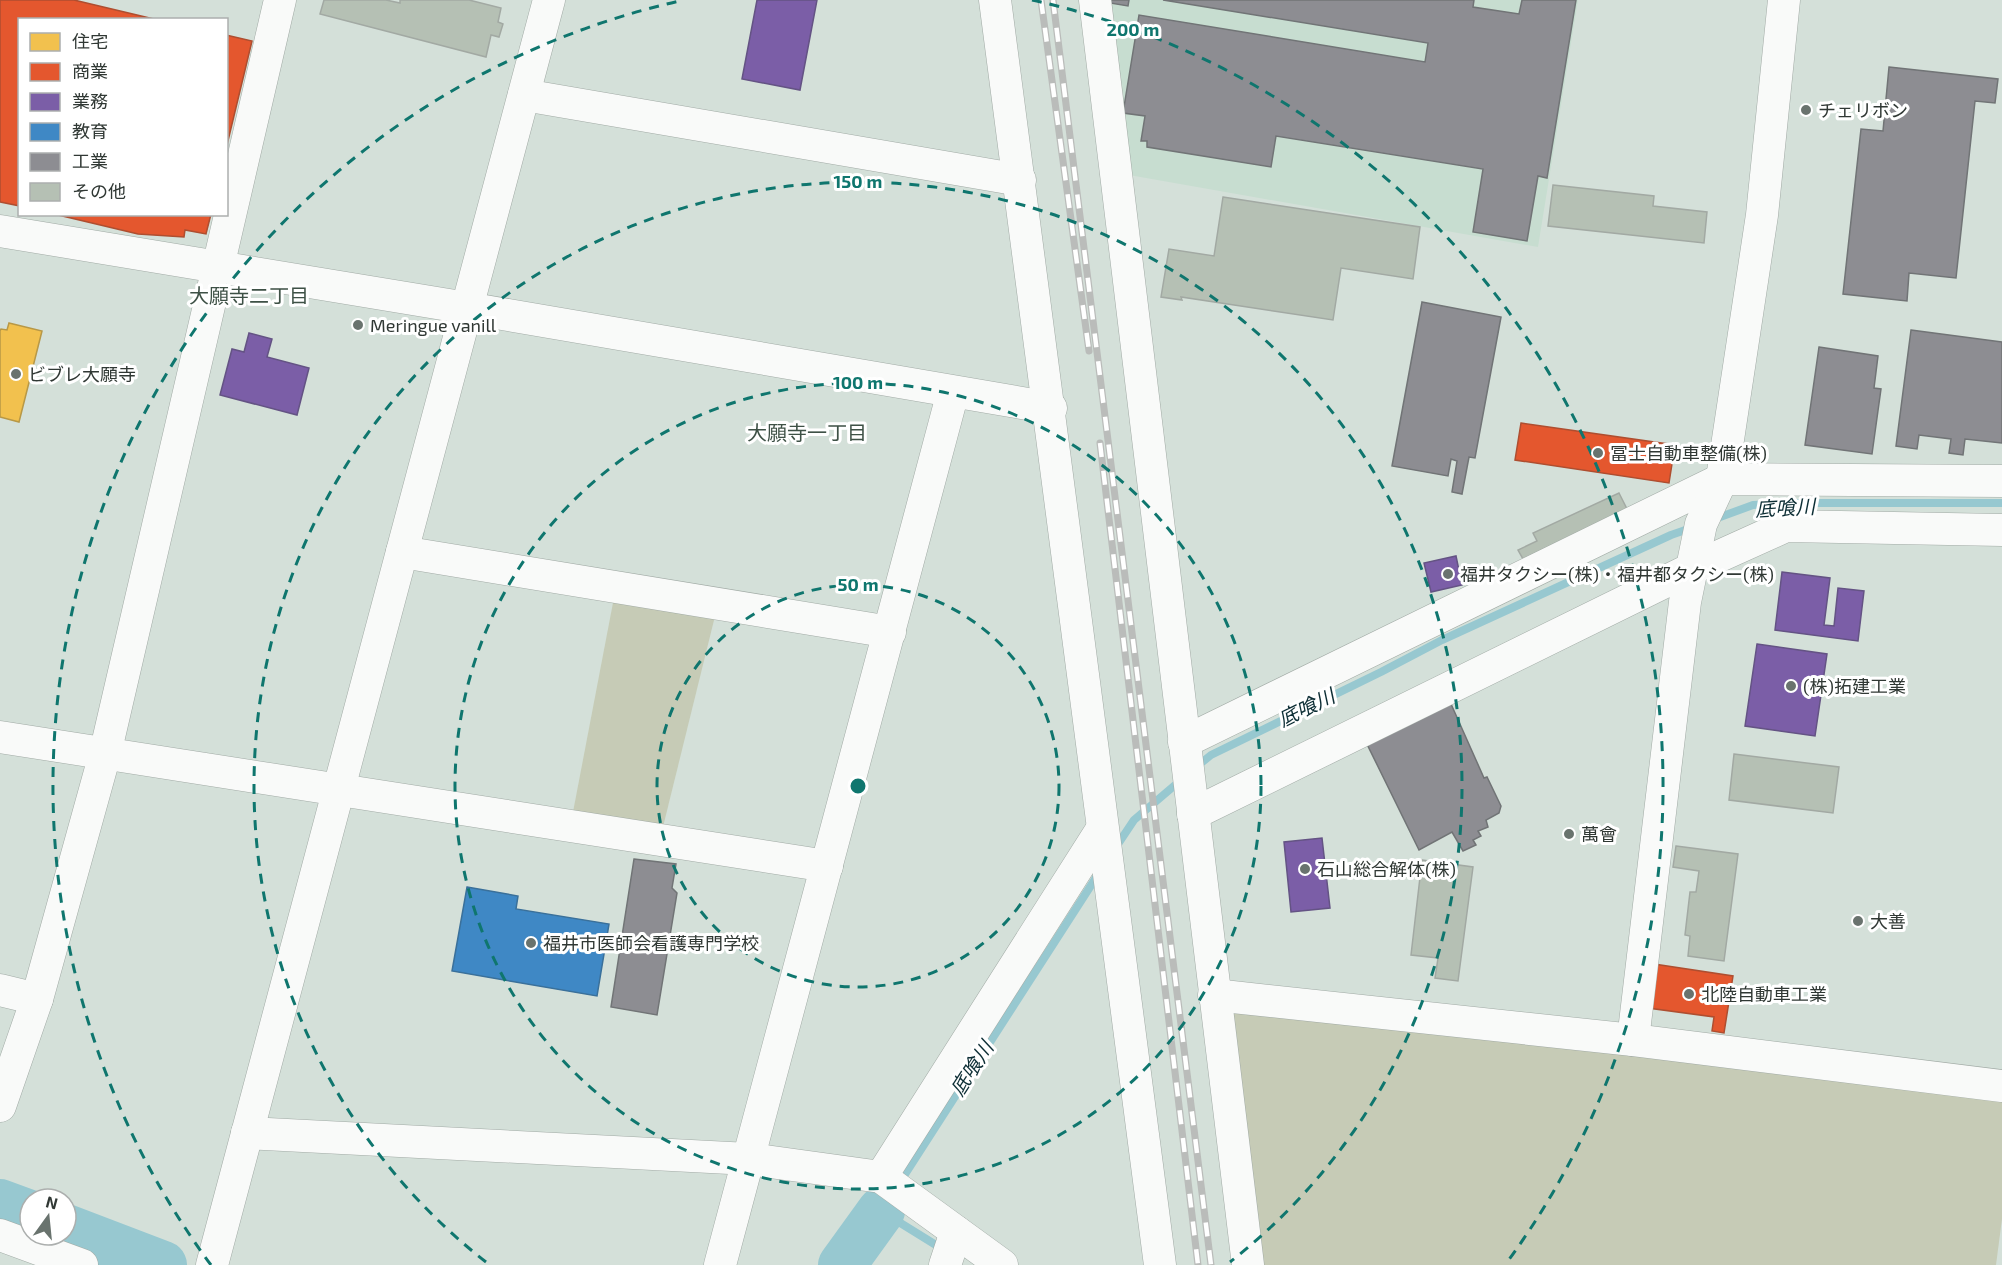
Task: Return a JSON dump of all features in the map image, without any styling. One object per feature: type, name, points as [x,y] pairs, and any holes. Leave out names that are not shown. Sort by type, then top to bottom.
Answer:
[{"type":"street","points":[[0,1106],[38,999],[105,754],[279,0]]},
{"type":"street","points":[[212,1265],[549,0]]},
{"type":"street","points":[[995,0],[1051,408],[1102,829],[1160,1265]]},
{"type":"street","points":[[1095,0],[1248,1265]]},
{"type":"street","points":[[1633,1040],[1685,602],[1701,524],[1722,479],[1762,215],[1784,0]]},
{"type":"street","points":[[524,96],[1020,180]]},
{"type":"street","points":[[0,231],[1051,408]]},
{"type":"street","points":[[720,1265],[953,392]]},
{"type":"street","points":[[1184,742],[1722,479],[2002,482]]},
{"type":"street","points":[[1193,814],[1693,568],[1786,526],[2002,530]]},
{"type":"street","points":[[402,552],[890,632]]},
{"type":"street","points":[[0,737],[827,866]]},
{"type":"street","points":[[881,1177],[1102,829]]},
{"type":"street","points":[[0,990],[38,999]]},
{"type":"street","points":[[1214,995],[1633,1040],[2002,1086]]},
{"type":"street","points":[[247,1133],[748,1159],[881,1177],[1002,1265]]},
{"type":"street","points":[[945,1265],[956,1232]]},
{"type":"street","points":[[0,1235],[62,1262]]},
{"type":"shaded area","points":[[1110,0],[1578,0],[1538,247],[1129,175]]},
{"type":"shaded area","points":[[616,587],[718,604],[662,831],[573,812]]},
{"type":"shaded area","points":[[1216,1009],[1622,1050],[2002,1101],[2002,1219],[1996,1265],[1248,1265]]},
{"type":"building: 住宅","name":"ビブレ大願寺","points":[[9,323],[42,331],[19,422],[0,417],[0,331],[1,329],[7,330]]},
{"type":"building: 商業","points":[[0,0],[74,0],[150,18],[18,18],[18,206],[0,202]]},
{"type":"building: 商業","points":[[228,35],[252,41],[228,141]]},
{"type":"building: 商業","points":[[62,216],[210,216],[206,234],[185,230],[184,237],[138,234]]},
{"type":"building: 商業","points":[[1521,423],[1675,445],[1669,483],[1515,460]]},
{"type":"building: 商業","points":[[1654,964],[1733,976],[1724,1033],[1712,1031],[1714,1017],[1648,1008]]},
{"type":"building: 業務","points":[[757,0],[817,0],[800,90],[742,79]]},
{"type":"building: 業務","points":[[249,333],[272,339],[267,357],[309,368],[297,415],[220,395],[232,349],[244,352]]},
{"type":"building: 業務","points":[[1456,556],[1462,585],[1431,592],[1424,563]]},
{"type":"building: 業務","points":[[1782,572],[1830,578],[1824,625],[1834,626],[1838,588],[1864,591],[1858,641],[1775,630]]},
{"type":"building: 業務","points":[[1757,644],[1827,654],[1815,736],[1745,726]]},
{"type":"building: 業務","points":[[1322,838],[1330,908],[1291,912],[1284,842]]},
{"type":"building: 教育","points":[[467,887],[518,896],[516,909],[609,924],[597,996],[452,971]]},
{"type":"building: 工業","points":[[1111,0],[1129,0],[1128,6],[1110,3]]},
{"type":"building: 工業","points":[[1163,0],[1474,0],[1473,7],[1519,14],[1522,0],[1576,0],[1547,178],[1538,176],[1527,241],[1473,232],[1483,169],[1276,136],[1271,167],[1147,147],[1147,141],[1141,141],[1145,116],[1123,113],[1139,15],[1425,62],[1428,43]]},
{"type":"building: 工業","points":[[1889,67],[1998,79],[1995,103],[1975,101],[1956,278],[1909,273],[1907,301],[1843,294],[1861,129],[1883,131]]},
{"type":"building: 工業","points":[[1422,302],[1501,317],[1475,458],[1469,457],[1462,494],[1452,492],[1457,461],[1451,459],[1448,476],[1392,466]]},
{"type":"building: 工業","points":[[1911,330],[2002,342],[2002,443],[1965,439],[1963,455],[1949,453],[1951,439],[1919,435],[1917,449],[1896,446]]},
{"type":"building: 工業","points":[[1819,347],[1878,356],[1874,388],[1881,389],[1872,454],[1805,445]]},
{"type":"building: 工業","points":[[1447,695],[1484,778],[1487,777],[1501,806],[1499,813],[1486,820],[1488,827],[1478,831],[1481,836],[1473,840],[1476,845],[1463,851],[1452,832],[1419,850],[1362,734]]},
{"type":"building: 工業","points":[[634,859],[676,864],[672,888],[677,893],[657,1015],[611,1007]]},
{"type":"building: その他","points":[[324,0],[386,0],[400,3],[400,0],[469,0],[501,8],[498,22],[503,24],[499,37],[491,35],[486,57],[320,14]]},
{"type":"building: その他","points":[[1553,185],[1654,196],[1653,206],[1707,212],[1704,243],[1548,226]]},
{"type":"building: その他","points":[[1223,197],[1420,227],[1413,279],[1341,268],[1333,320],[1181,297],[1182,300],[1161,297],[1169,249],[1214,256]]},
{"type":"building: その他","points":[[1619,493],[1627,509],[1523,559],[1518,550],[1537,541],[1533,533]]},
{"type":"building: その他","points":[[1734,754],[1839,767],[1833,813],[1729,800]]},
{"type":"building: その他","points":[[1676,846],[1738,854],[1724,961],[1688,956],[1690,936],[1685,935],[1690,892],[1696,892],[1699,871],[1673,867]]},
{"type":"building: その他","points":[[1422,860],[1473,867],[1458,981],[1435,978],[1438,958],[1411,955]]},
{"type":"waterway","name":"底喰川","points":[[1712,520],[1753,505],[2002,503]]},
{"type":"waterway","name":"底喰川","points":[[1196,767],[1211,755],[1442,640],[1671,535],[1694,527]]},
{"type":"waterway","name":"底喰川","points":[[1116,847],[1134,820],[1181,780]]},
{"type":"waterway","name":"底喰川","points":[[900,1182],[1099,873]]},
{"type":"waterway","points":[[893,1193],[881,1211],[944,1250]]},
{"type":"waterway","name":"底喰川","points":[[0,1203],[18,1210]]},
{"type":"waterway","name":"底喰川","points":[[842,1265],[881,1211]]},
{"type":"waterway","name":"底喰川","points":[[78,1233],[163,1265]]},
{"type":"railway","points":[[1041,0],[1089,351]]},
{"type":"railway","points":[[1053,0],[1211,1265]]},
{"type":"railway","points":[[1100,443],[1198,1265]]},
{"type":"place","name":"チェリボン","points":[[1806,110]]},
{"type":"place","name":"Meringue vanill","points":[[358,325]]},
{"type":"place","name":"ビブレ大願寺","points":[[16,374]]},
{"type":"place","name":"冨士自動車整備(株)","points":[[1598,453]]},
{"type":"place","name":"福井タクシー(株)・福井都タクシー(株)","points":[[1448,574]]},
{"type":"place","name":"(株)拓建工業","points":[[1791,686]]},
{"type":"place","name":"萬會","points":[[1569,834]]},
{"type":"place","name":"石山総合解体(株)","points":[[1305,869]]},
{"type":"place","name":"大善","points":[[1858,921]]},
{"type":"place","name":"福井市医師会看護専門学校","points":[[531,943]]},
{"type":"place","name":"北陸自動車工業","points":[[1689,994]]},
{"type":"district","name":"大願寺二丁目","points":[[249,295]]},
{"type":"district","name":"大願寺一丁目","points":[[807,432]]}]
